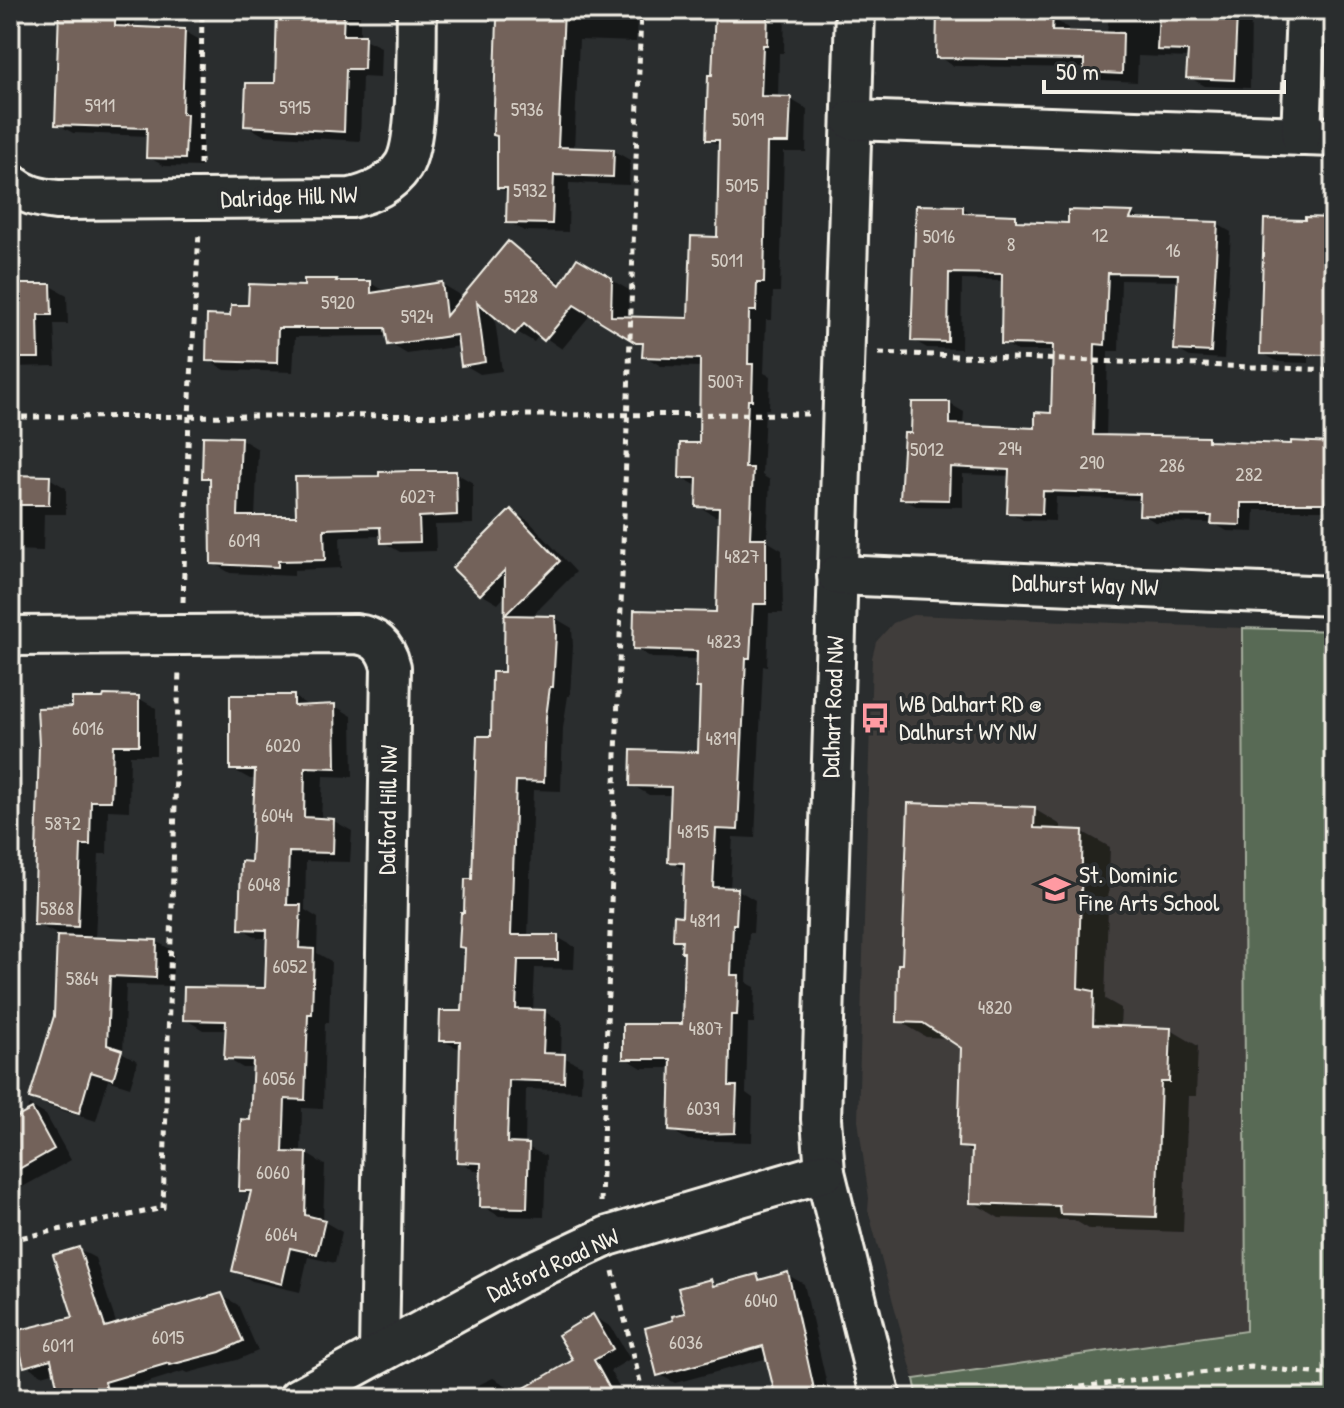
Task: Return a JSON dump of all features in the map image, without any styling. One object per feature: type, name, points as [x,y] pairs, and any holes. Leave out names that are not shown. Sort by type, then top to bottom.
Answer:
[{"type":"street","name":"Dalridge Hill NW","points":[[10,183],[37,198],[57,200],[351,198],[372,193],[389,182],[404,165],[413,142],[417,10]]},
{"type":"street","name":"Dalhart Road NW","points":[[855,10],[821,1119],[825,1172],[881,1398]]},
{"type":"street","points":[[852,120],[1318,137],[1306,10]]},
{"type":"street","name":"Dalhurst Way NW","points":[[837,575],[1334,596]]},
{"type":"street","name":"Dalford Hill NW","points":[[10,636],[355,634],[374,638],[388,655],[391,667],[379,1353]]},
{"type":"street","name":"Dalford Road NW","points":[[298,1398],[518,1278],[608,1236],[825,1172]]},
{"type":"path","points":[[200,177],[202,10]]},
{"type":"path","points":[[641,10],[601,1199],[611,1265],[644,1398]]},
{"type":"path","points":[[183,609],[199,227]]},
{"type":"path","points":[[876,353],[1334,370]]},
{"type":"path","points":[[10,417],[812,414]]},
{"type":"path","points":[[10,1240],[163,1208],[179,661]]},
{"type":"path","points":[[985,1398],[1251,1367],[1334,1375]]},
{"type":"shaded area","name":"St. Dominic Fine Arts School","points":[[913,615],[1243,628],[1246,1331],[914,1379],[868,1210],[858,1120],[872,658],[876,642],[893,623]]},
{"type":"green space","points":[[1243,628],[1334,631],[1334,1398],[1257,1398],[1242,1394],[1169,1398],[918,1398],[914,1379],[1246,1331]]},
{"type":"building","points":[[59,10],[115,10],[115,26],[185,29],[182,114],[187,114],[185,159],[146,158],[147,128],[55,125]]},
{"type":"building","points":[[277,10],[344,10],[343,35],[365,35],[364,69],[346,69],[344,132],[244,126],[246,83],[275,83]]},
{"type":"building","points":[[500,10],[564,10],[558,147],[614,149],[613,177],[554,175],[552,224],[506,223],[507,188],[497,188],[497,136],[493,135],[497,20],[500,19]]},
{"type":"building","points":[[715,10],[768,10],[761,96],[791,97],[789,143],[767,143],[764,283],[757,283],[756,311],[749,311],[748,364],[753,364],[745,468],[753,468],[750,538],[766,538],[766,604],[753,604],[750,658],[746,658],[738,830],[716,829],[713,887],[738,888],[731,975],[739,975],[737,1015],[731,1015],[729,1086],[737,1086],[735,1133],[702,1134],[669,1131],[671,1059],[623,1059],[623,1024],[682,1024],[684,952],[681,952],[682,940],[673,940],[674,915],[682,916],[684,863],[668,862],[671,787],[630,786],[631,750],[698,752],[700,688],[696,688],[697,651],[633,649],[634,610],[716,612],[719,508],[696,507],[697,478],[679,478],[680,443],[699,443],[700,359],[642,357],[643,343],[636,343],[574,305],[544,341],[524,324],[515,334],[477,302],[485,362],[461,366],[457,335],[388,345],[385,328],[278,328],[277,363],[206,361],[207,315],[230,316],[231,305],[248,305],[249,284],[304,286],[304,279],[371,281],[371,293],[442,282],[446,316],[508,241],[560,285],[577,258],[612,278],[611,316],[688,318],[691,236],[717,237],[719,140],[706,140],[708,75],[712,75]]},
{"type":"building","points":[[937,10],[1013,10],[1013,16],[1053,16],[1052,31],[1123,33],[1122,74],[1084,72],[1084,60],[936,58]]},
{"type":"building","points":[[1159,12],[1237,14],[1234,80],[1186,78],[1188,51],[1157,50]]},
{"type":"building","points":[[916,205],[963,206],[963,213],[1016,215],[1016,221],[1068,223],[1068,210],[1133,212],[1130,219],[1218,222],[1211,352],[1174,350],[1178,274],[1108,273],[1105,345],[1095,344],[1093,435],[1208,437],[1208,441],[1291,444],[1291,441],[1334,443],[1334,494],[1326,493],[1325,503],[1241,503],[1241,525],[1211,524],[1212,516],[1139,515],[1140,494],[1043,491],[1042,514],[1007,513],[1009,470],[950,467],[949,500],[900,499],[904,433],[911,433],[912,402],[950,402],[950,424],[1035,428],[1035,412],[1051,413],[1053,345],[1001,344],[1002,274],[949,273],[948,342],[911,341]]},
{"type":"building","points":[[1305,217],[1334,218],[1334,355],[1260,354],[1264,219],[1305,220]]},
{"type":"building","points":[[13,284],[51,284],[52,315],[38,315],[39,358],[10,358]]},
{"type":"building","points":[[203,436],[241,437],[238,516],[296,516],[295,477],[379,476],[379,472],[410,471],[456,471],[457,515],[419,517],[420,542],[381,543],[380,527],[324,529],[325,560],[278,561],[278,567],[211,564],[210,478],[202,478]]},
{"type":"building","points":[[10,475],[50,476],[49,505],[10,505]]},
{"type":"building","points":[[511,509],[560,561],[505,615],[555,616],[556,635],[553,687],[550,687],[546,717],[544,782],[516,781],[511,935],[558,935],[558,960],[518,960],[516,1009],[545,1010],[543,1053],[565,1054],[564,1082],[509,1080],[507,1143],[529,1144],[527,1208],[480,1207],[481,1163],[457,1162],[460,1041],[439,1041],[440,1011],[462,1011],[465,948],[459,947],[465,879],[472,879],[477,736],[491,736],[492,672],[504,672],[505,570],[480,595],[452,568]]},
{"type":"building","points":[[104,695],[139,696],[139,745],[113,745],[111,801],[91,801],[90,845],[81,845],[78,927],[34,925],[39,745],[37,708],[72,707],[72,698],[103,698]]},
{"type":"building","points":[[230,695],[294,695],[294,706],[335,704],[336,768],[305,767],[304,817],[334,819],[333,853],[289,852],[287,905],[301,905],[299,948],[314,949],[305,1100],[285,1099],[283,1152],[307,1153],[305,1215],[325,1220],[317,1254],[290,1248],[282,1284],[232,1271],[251,1191],[239,1191],[241,1119],[250,1120],[253,1060],[224,1059],[226,1021],[183,1020],[184,987],[265,988],[267,930],[239,929],[241,861],[251,862],[255,770],[230,770]]},
{"type":"building","points":[[908,803],[1035,807],[1034,828],[1083,830],[1078,988],[1094,991],[1093,1025],[1171,1028],[1169,1082],[1161,1082],[1156,1217],[1060,1214],[1059,1206],[970,1203],[972,1148],[958,1147],[961,1048],[923,1023],[897,1022]]},
{"type":"building","points":[[57,936],[157,940],[156,978],[110,976],[107,1045],[122,1050],[113,1079],[91,1072],[79,1113],[29,1098],[54,1016]]},
{"type":"building","points":[[32,1109],[54,1149],[10,1174],[10,1121]]},
{"type":"building","points":[[79,1247],[105,1327],[222,1293],[243,1341],[220,1352],[169,1363],[105,1382],[106,1387],[60,1398],[51,1359],[24,1367],[15,1331],[73,1317],[53,1255]]},
{"type":"building","points":[[788,1272],[816,1398],[776,1398],[763,1346],[657,1376],[645,1328],[685,1313],[678,1288],[711,1279],[713,1286],[757,1274],[759,1280]]},
{"type":"building","points":[[593,1314],[613,1349],[594,1360],[615,1398],[507,1398],[573,1360],[558,1335]]},
{"type":"place","name":"WB Dalhart RD @ Dalhurst WY NW","points":[[875,718]]},
{"type":"place","name":"St. Dominic Fine Arts School","points":[[1055,889]]}]
